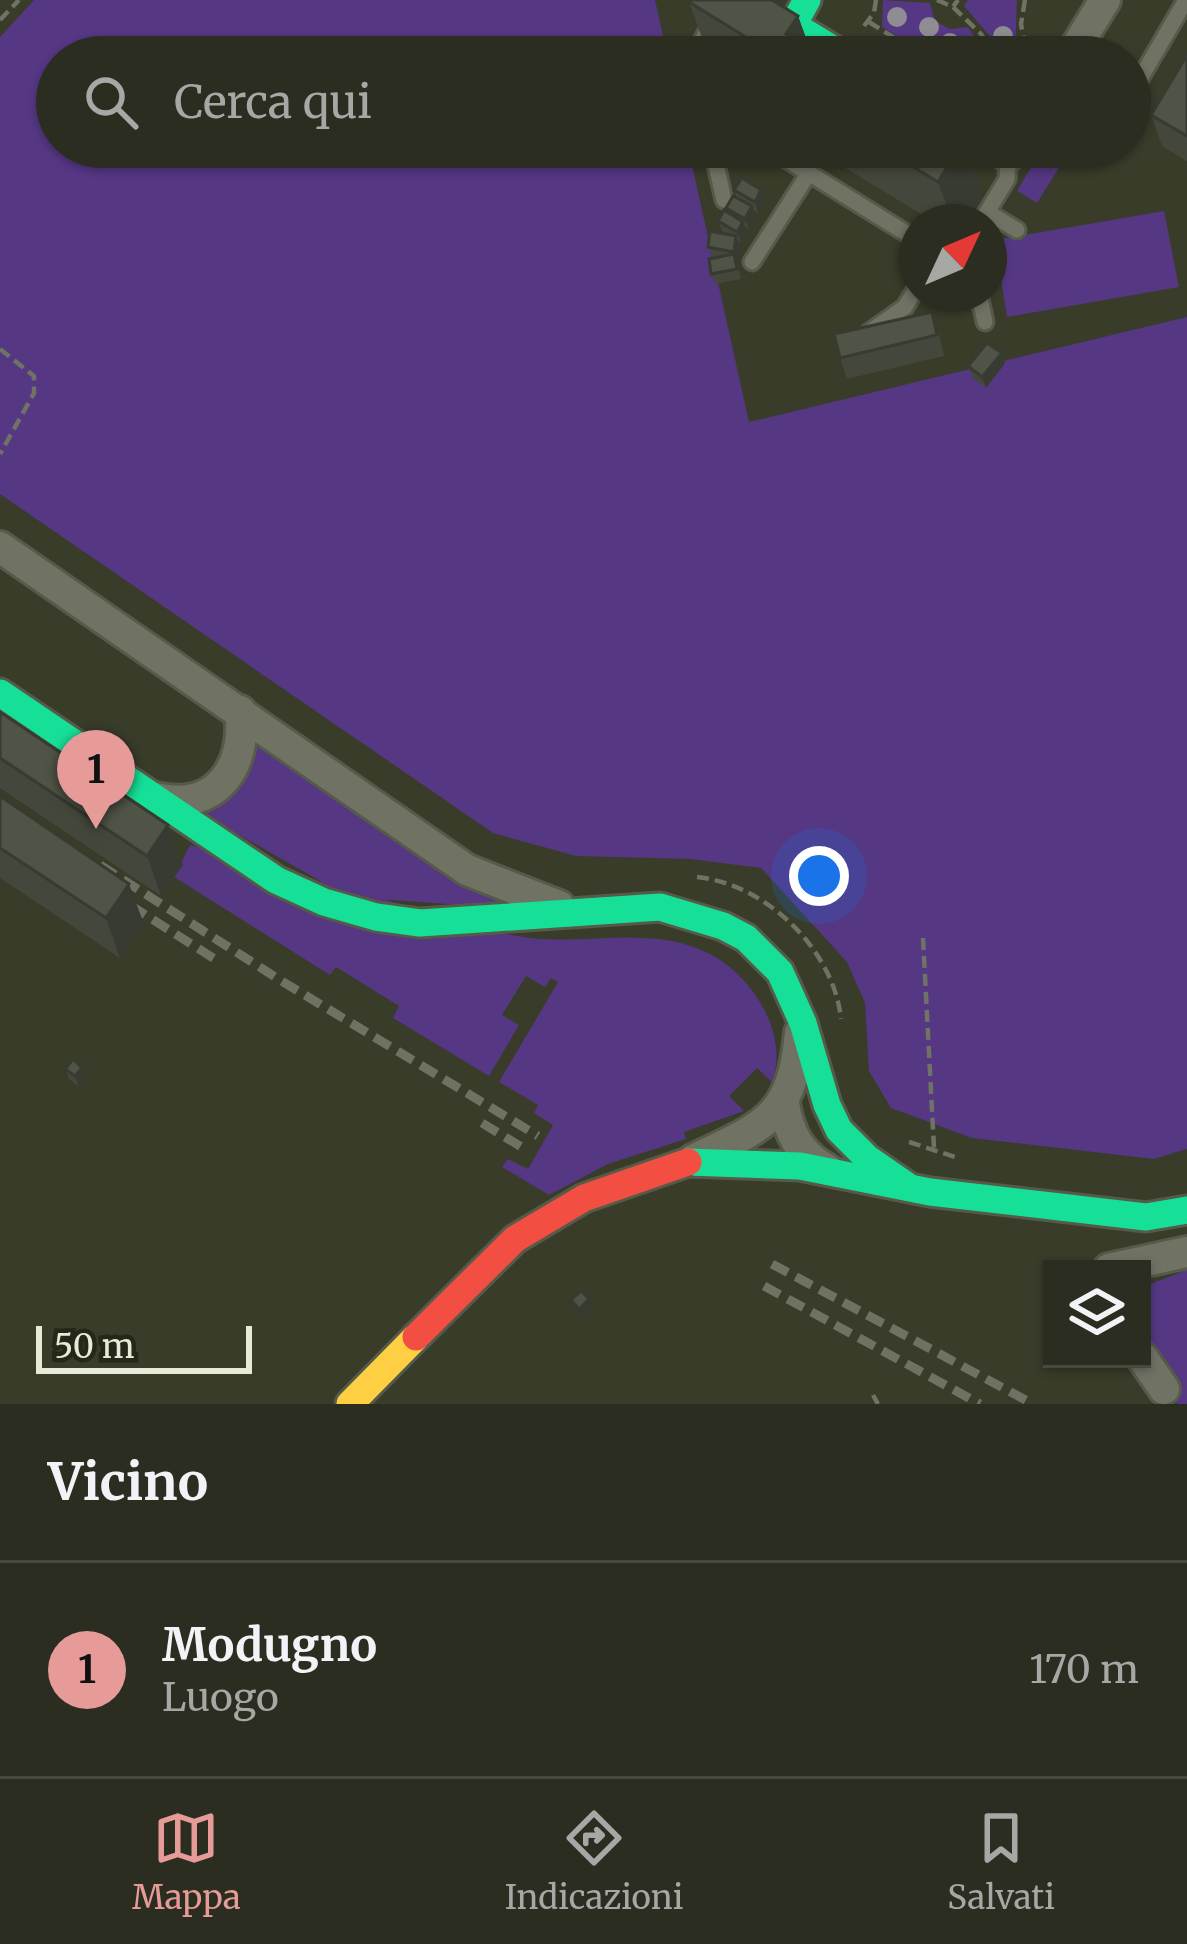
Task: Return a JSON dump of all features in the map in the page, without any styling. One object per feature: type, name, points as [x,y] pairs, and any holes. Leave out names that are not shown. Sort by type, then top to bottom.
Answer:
[{"type":"street","points":[[1083,36],[1105,0]]},
{"type":"street","points":[[794,14],[821,36]]},
{"type":"street","points":[[0,547],[467,870],[576,912]]},
{"type":"street","points":[[0,693],[275,880],[324,902],[420,923],[660,907],[738,931],[768,954],[789,982],[833,1122],[863,1155],[919,1190]]},
{"type":"street","points":[[150,797],[181,804],[213,792],[236,763],[240,711]]},
{"type":"street","points":[[350,1404],[515,1239],[584,1198],[688,1162],[762,1124],[784,1104],[796,1077],[801,1013]]},
{"type":"street","points":[[790,1157],[823,1124],[827,1102]]},
{"type":"street","points":[[784,1104],[790,1157]]},
{"type":"street","points":[[688,1162],[790,1157],[829,1172],[919,1190],[1146,1217],[1187,1210]]},
{"type":"street","points":[[1150,1260],[1187,1252]]},
{"type":"street","points":[[1150,1368],[1164,1389]]},
{"type":"lane","points":[[704,36],[724,0]]},
{"type":"lane","points":[[1151,60],[1186,0]]},
{"type":"lane","points":[[717,168],[724,200]]},
{"type":"lane","points":[[800,168],[899,229]]},
{"type":"lane","points":[[992,204],[1007,178],[1006,168]]},
{"type":"lane","points":[[752,262],[808,173]]},
{"type":"lane","points":[[1007,226],[1017,230]]},
{"type":"lane","points":[[854,344],[899,311]]},
{"type":"lane","points":[[983,312],[985,322]]},
{"type":"path","points":[[0,20],[19,0]]},
{"type":"path","points":[[876,0],[868,22],[891,36]]},
{"type":"path","points":[[937,0],[953,8],[982,36]]},
{"type":"path","points":[[953,8],[958,0]]},
{"type":"path","points":[[1023,36],[1025,0]]},
{"type":"path","points":[[0,349],[34,376],[34,393],[0,454]]},
{"type":"path","points":[[919,1190],[935,1139],[923,938]]},
{"type":"path","points":[[873,1395],[878,1404]]},
{"type":"shaded area","points":[[34,0],[655,0],[663,36],[36,36],[36,168],[693,168],[749,422],[1187,317],[1187,1149],[1154,1159],[972,1138],[891,1108],[869,1071],[865,1003],[847,962],[761,868],[690,859],[576,856],[493,833],[0,494],[0,37]]},
{"type":"shaded area","points":[[883,0],[930,3],[935,21],[950,29],[968,27],[974,36],[897,36],[882,27]]},
{"type":"shaded area","points":[[968,0],[1017,0],[1016,36],[990,36],[964,6]]},
{"type":"shaded area","points":[[1031,168],[1059,168],[1037,203],[1017,191]]},
{"type":"shaded area","points":[[1164,211],[1179,287],[1007,317],[1007,238]]},
{"type":"shaded area","points":[[254,736],[504,901],[504,908],[348,897],[201,813],[218,805]]},
{"type":"shaded area","points":[[190,845],[504,933],[541,939],[661,939],[708,953],[739,975],[763,1007],[776,1044],[772,1082],[757,1068],[729,1096],[744,1111],[684,1132],[686,1139],[608,1164],[549,1195],[502,1167],[508,1159],[528,1169],[553,1125],[534,1113],[538,1105],[499,1082],[558,982],[551,978],[545,987],[526,976],[502,1015],[519,1025],[489,1076],[393,1018],[399,1006],[336,967],[330,975],[174,877]]},
{"type":"shaded area","points":[[1187,1270],[1187,1404],[1177,1404],[1151,1356],[1151,1284]]},
{"type":"building","points":[[772,0],[798,16],[786,34],[789,36],[744,36],[689,2]]},
{"type":"building","points":[[1187,55],[1187,136],[1151,115]]},
{"type":"building","points":[[915,168],[946,168],[938,182]]},
{"type":"building","points":[[742,178],[761,190],[755,202],[734,190]]},
{"type":"building","points":[[733,196],[752,206],[745,219],[726,208]]},
{"type":"building","points":[[724,210],[743,222],[737,232],[718,221]]},
{"type":"building","points":[[710,231],[736,236],[734,252],[708,247]]},
{"type":"building","points":[[734,254],[737,269],[711,274],[709,259]]},
{"type":"building","points":[[932,312],[937,335],[840,358],[834,334]]},
{"type":"building","points":[[987,343],[1002,353],[982,377],[968,366]]},
{"type":"building","points":[[0,712],[168,825],[147,856],[0,758]]},
{"type":"building","points":[[0,796],[129,884],[106,918],[0,848]]},
{"type":"building","points":[[73,1059],[82,1068],[75,1076],[65,1069]]},
{"type":"building","points":[[581,1291],[589,1299],[579,1309],[571,1300]]},
{"type":"railway","points":[[100,865],[538,1136]]},
{"type":"railway","points":[[130,905],[221,963]]},
{"type":"railway","points":[[482,1123],[528,1151]]},
{"type":"railway","points":[[772,1264],[1033,1404]]},
{"type":"railway","points":[[764,1286],[980,1404]]},
{"type":"traffic: fast","points":[[807,0],[793,25],[811,36]]},
{"type":"traffic: fast","points":[[0,693],[276,880],[324,902],[420,923],[660,907],[746,938],[780,972],[803,1023],[839,1130],[867,1158],[909,1187]]},
{"type":"traffic: fast","points":[[688,1162],[800,1166],[930,1192],[1146,1217],[1187,1210]]},
{"type":"traffic: slow","points":[[350,1404],[416,1337]]},
{"type":"traffic: jam","points":[[416,1337],[515,1239],[584,1198],[688,1162]]},
{"type":"place","name":"Modugno","points":[[96,829]]}]
